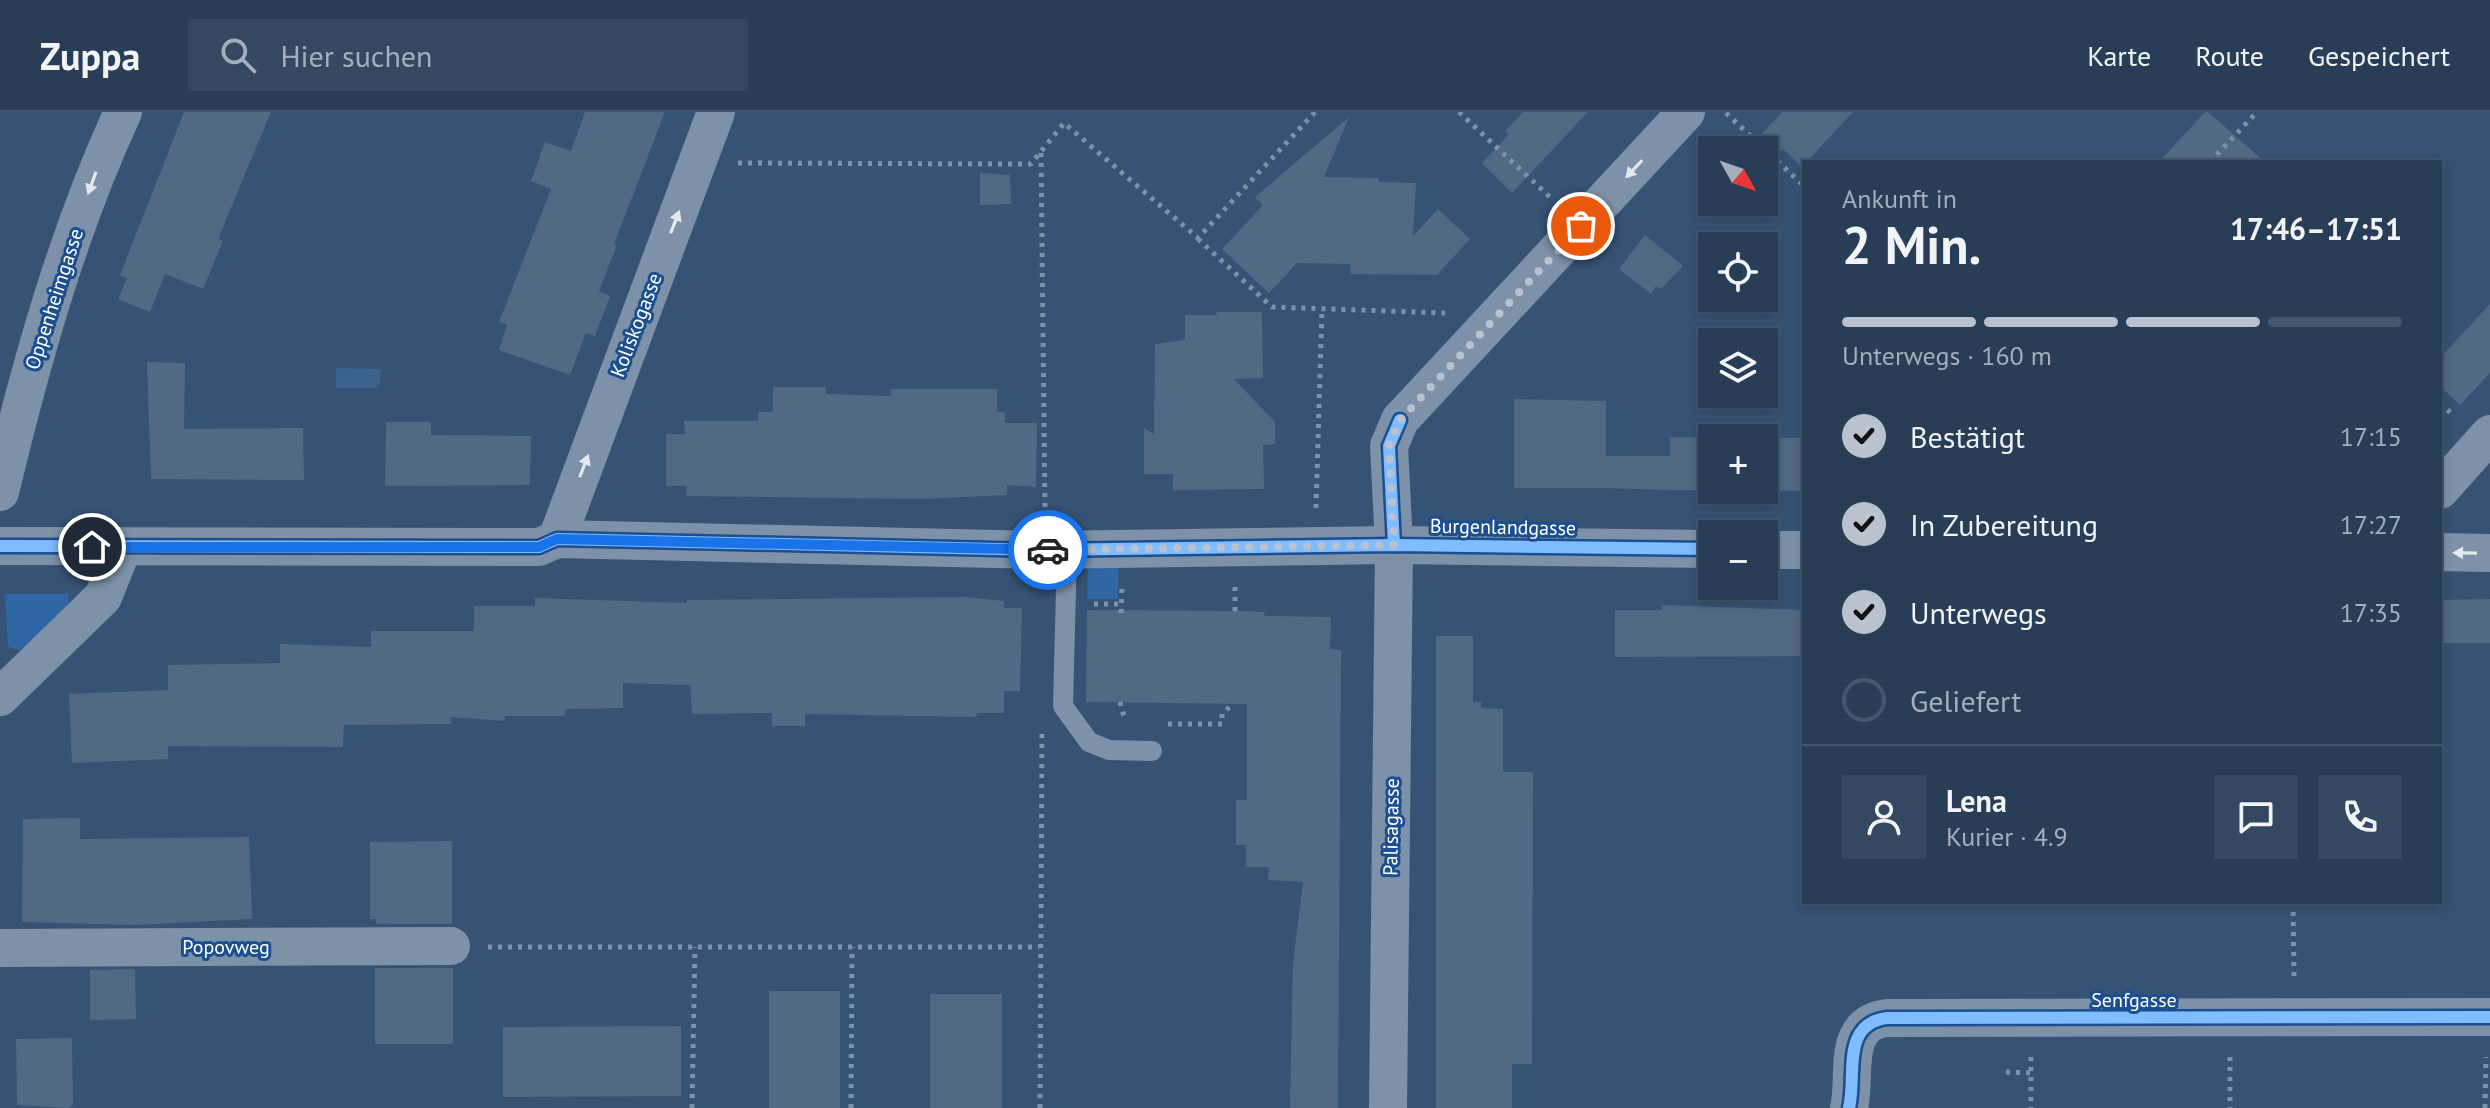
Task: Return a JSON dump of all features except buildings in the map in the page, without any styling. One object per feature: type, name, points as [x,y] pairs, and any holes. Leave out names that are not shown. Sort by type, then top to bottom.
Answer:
[{"type":"street","name":"Oppenheimgasse","points":[[0,492],[31,368],[93,178],[123,112]]},
{"type":"street","name":"Koliskogasse","points":[[557,539],[716,112]]},
{"type":"street","name":"Palisagasse","points":[[1388,1108],[1394,545],[1389,446],[1400,420],[1686,112]]},
{"type":"street","points":[[2442,488],[2490,434]]},
{"type":"street","name":"Burgenlandgasse","points":[[0,546],[539,547],[557,539],[1056,550],[1394,545],[1698,549]]},
{"type":"street","points":[[0,697],[103,597],[123,547]]},
{"type":"street","points":[[1778,550],[1802,550]]},
{"type":"street","points":[[2442,552],[2490,553]]},
{"type":"street","name":"Popovweg","points":[[0,948],[468,946]]},
{"type":"street","name":"Senfgasse","points":[[1849,1108],[1851,1057],[1855,1042],[1869,1023],[1887,1018],[2229,1020],[2489,1017]]},
{"type":"lane","points":[[1056,550],[1063,706],[1089,742],[1109,750],[1152,751]]},
{"type":"path","points":[[1198,238],[1315,112]]},
{"type":"path","points":[[1459,112],[1558,204]]},
{"type":"path","points":[[1725,112],[1802,184]]},
{"type":"path","points":[[2212,160],[2257,112]]},
{"type":"path","points":[[726,163],[1031,164],[1064,123],[1198,238],[1272,307],[1498,315]]},
{"type":"path","points":[[1041,153],[1056,550]]},
{"type":"path","points":[[1314,548],[1322,309]]},
{"type":"path","points":[[1120,702],[1127,725]]},
{"type":"path","points":[[1159,724],[1222,724],[1222,714],[1233,704]]},
{"type":"path","points":[[1040,1108],[1042,725]]},
{"type":"path","points":[[2293,904],[2294,1019]]},
{"type":"path","points":[[468,946],[1039,947]]},
{"type":"path","points":[[692,1108],[695,947]]},
{"type":"path","points":[[851,1108],[852,947]]},
{"type":"path","points":[[2485,1108],[2489,1017]]},
{"type":"path","points":[[2031,1020],[2031,1108]]},
{"type":"path","points":[[2229,1020],[2230,1108]]},
{"type":"path","points":[[2006,1072],[2031,1073]]},
{"type":"shaded area","points":[[336,368],[381,369],[380,384],[376,388],[336,388]]},
{"type":"shaded area","points":[[1088,565],[1118,565],[1118,599],[1087,599]]},
{"type":"shaded area","points":[[5,594],[69,594],[67,609],[20,650],[8,647]]},
{"type":"cycle path","points":[[1394,545],[1389,446],[1400,420]]},
{"type":"cycle path","points":[[0,546],[539,547],[557,539],[1045,550],[1394,545],[1698,549]]},
{"type":"cycle path","points":[[1849,1108],[1856,1041],[1862,1030],[1872,1022],[1887,1018],[2490,1017]]},
{"type":"way so far","points":[[1048,550],[1394,545],[1389,446],[1400,420],[1581,226]]},
{"type":"route","points":[[92,547],[539,547],[557,539],[1048,550]]}]
